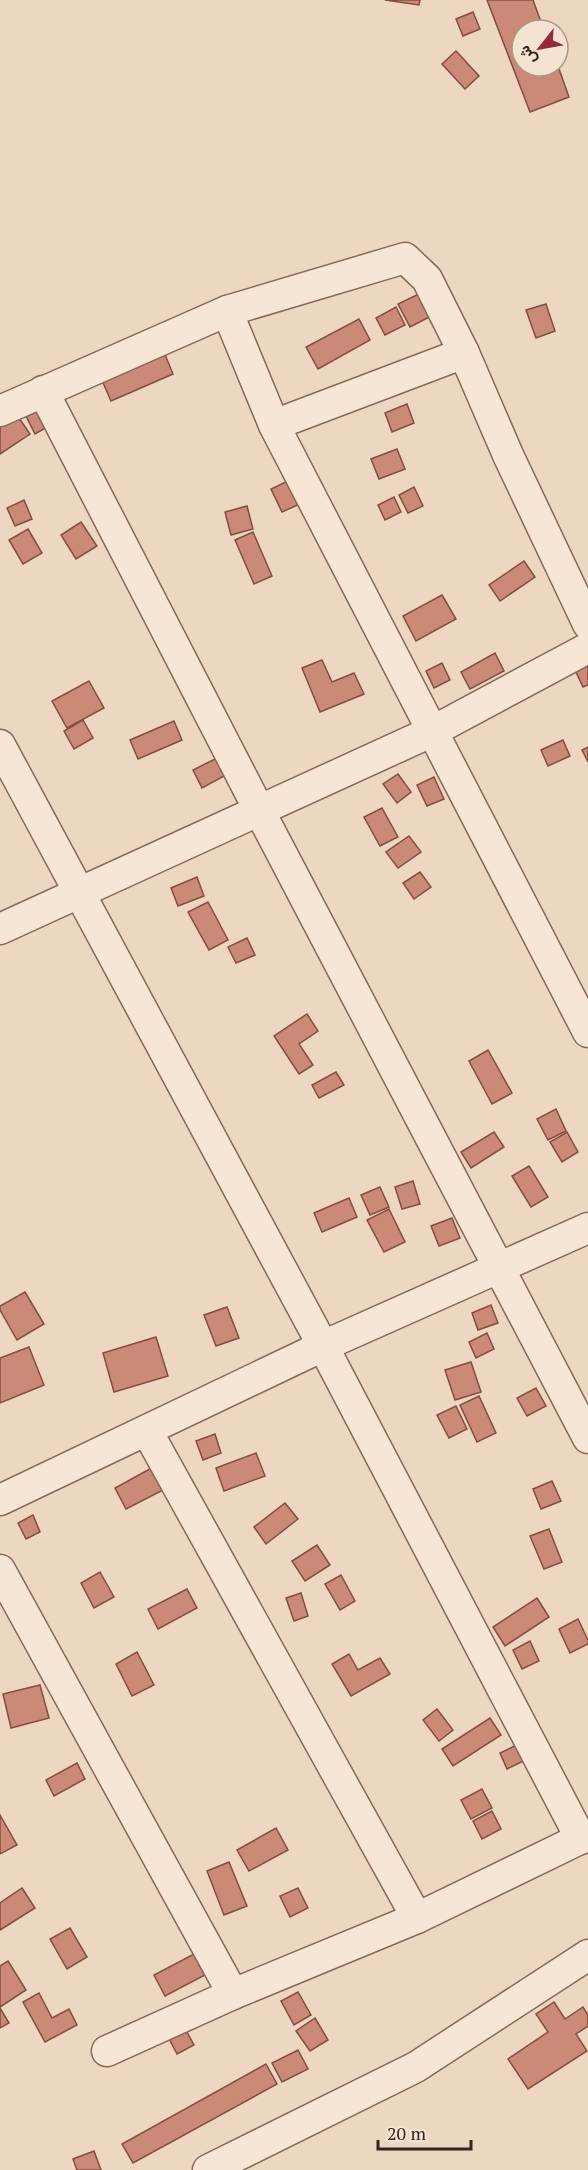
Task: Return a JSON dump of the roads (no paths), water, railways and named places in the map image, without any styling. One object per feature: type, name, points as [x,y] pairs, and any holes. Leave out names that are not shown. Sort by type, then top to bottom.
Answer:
[{"type":"street","points":[[0,411],[227,310],[405,258],[427,279],[464,353],[508,456],[588,624]]},
{"type":"street","points":[[227,310],[274,425],[588,1032]]},
{"type":"street","points":[[274,425],[464,353]]},
{"type":"street","points":[[43,391],[259,810],[588,1438]]},
{"type":"street","points":[[0,929],[433,731],[588,648]]},
{"type":"street","points":[[0,745],[584,1837],[417,1918],[233,1994],[107,2051]]},
{"type":"street","points":[[0,1500],[323,1346],[588,1228]]},
{"type":"street","points":[[147,1431],[417,1918]]},
{"type":"street","points":[[0,1570],[233,1994]]},
{"type":"street","points":[[208,2170],[416,2067],[588,1955]]}]
